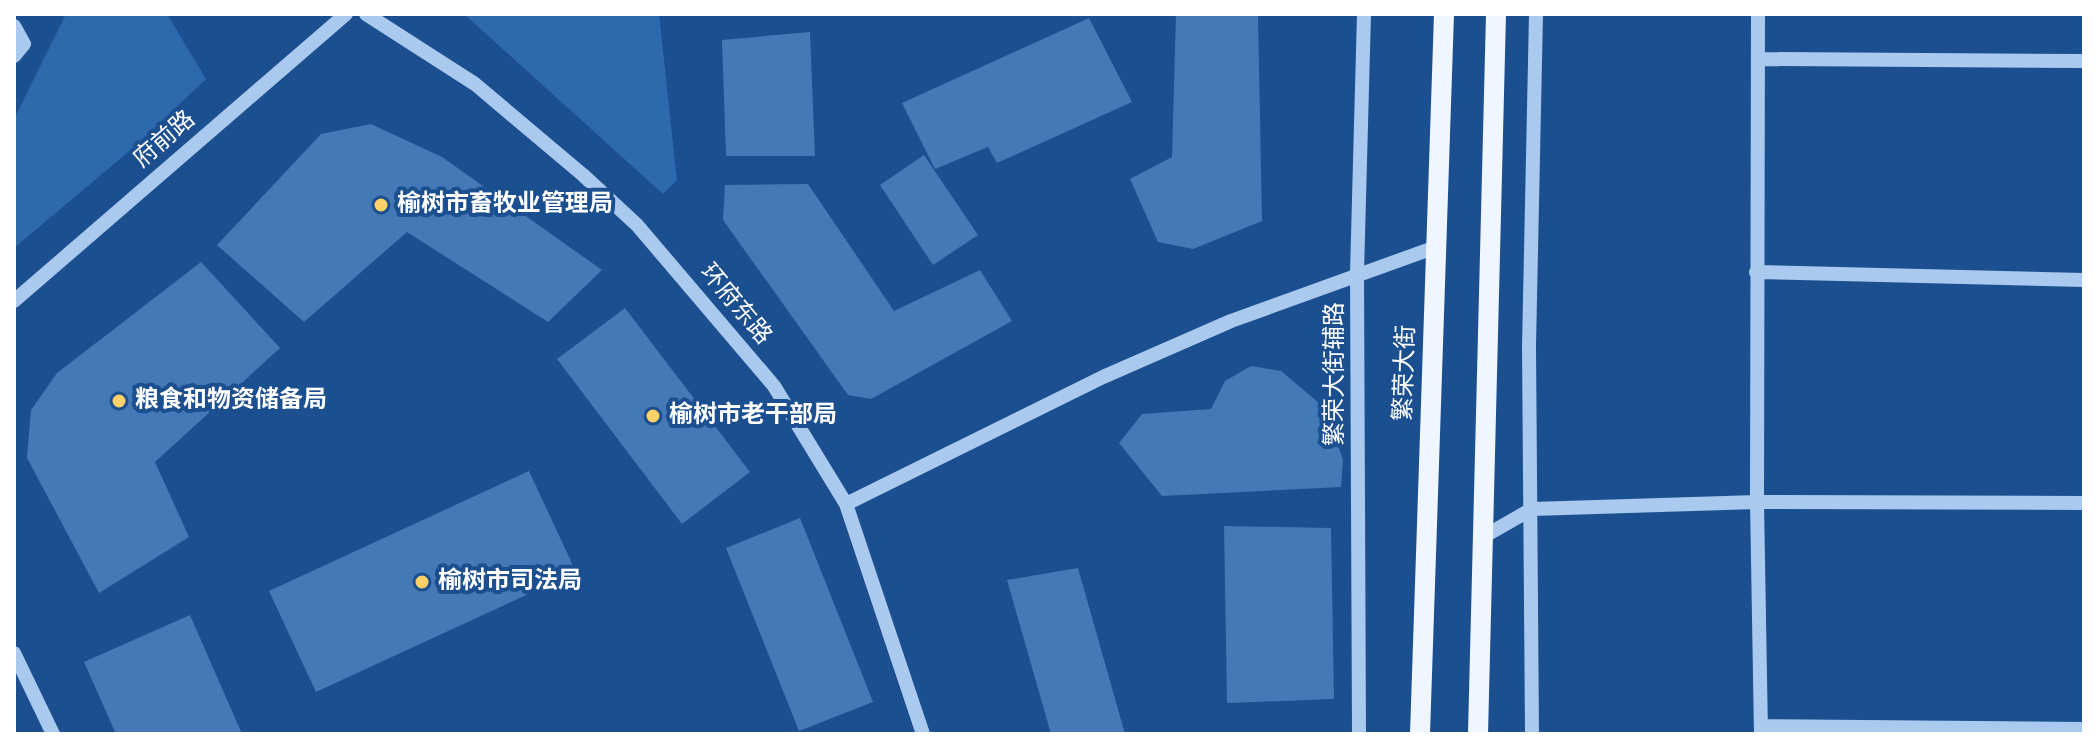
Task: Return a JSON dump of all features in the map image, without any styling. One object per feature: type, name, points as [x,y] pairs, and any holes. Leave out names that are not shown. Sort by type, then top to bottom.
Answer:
[{"type":"main road","name":"繁荣大街","points":[[1420,734],[1444,14]]},
{"type":"main road","points":[[1478,734],[1496,14]]},
{"type":"street","name":"府前路","points":[[14,301],[346,14]]},
{"type":"street","name":"环府东路","points":[[366,14],[475,84],[637,225],[774,386],[846,504],[923,734]]},
{"type":"street","name":"繁荣大街辅路","points":[[1359,734],[1357,273],[1364,14]]},
{"type":"street","points":[[1532,734],[1529,346],[1536,14]]},
{"type":"street","points":[[1758,14],[1756,272],[1761,730],[2084,729]]},
{"type":"street","points":[[14,26],[24,44],[14,56]]},
{"type":"street","points":[[1758,59],[2084,61]]},
{"type":"street","points":[[846,504],[1103,377],[1231,321],[1436,247]]},
{"type":"street","points":[[1756,272],[2084,280]]},
{"type":"street","points":[[1483,537],[1532,509],[1757,502],[2084,503]]},
{"type":"street","points":[[14,653],[53,734]]},
{"type":"shaded area","points":[[66,14],[167,14],[206,79],[133,148],[14,248],[14,119]]},
{"type":"shaded area","points":[[464,14],[659,14],[677,180],[663,194]]},
{"type":"building","points":[[1176,14],[1258,14],[1262,221],[1193,249],[1158,242],[1130,179],[1172,157]]},
{"type":"building","points":[[1089,18],[1132,102],[997,163],[988,147],[935,169],[902,103]]},
{"type":"building","points":[[810,32],[815,156],[726,156],[722,40]]},
{"type":"building","name":"榆树市畜牧业管理局","points":[[371,124],[442,157],[602,270],[548,322],[407,232],[304,322],[217,245],[321,134]]},
{"type":"building","points":[[924,155],[978,235],[933,265],[880,185]]},
{"type":"building","points":[[808,184],[894,311],[980,270],[1012,321],[871,399],[848,395],[723,220],[725,185]]},
{"type":"building","points":[[201,262],[280,348],[155,462],[189,537],[99,593],[27,458],[31,410],[57,373]]},
{"type":"building","name":"榆树市老干部局","points":[[625,308],[750,472],[682,524],[557,359]]},
{"type":"building","points":[[1251,366],[1281,371],[1326,409],[1343,460],[1341,487],[1162,496],[1119,443],[1142,414],[1211,409],[1225,381]]},
{"type":"building","name":"榆树市司法局","points":[[529,471],[576,572],[316,692],[269,591]]},
{"type":"building","points":[[800,518],[873,702],[799,731],[726,548]]},
{"type":"building","points":[[1224,526],[1331,528],[1334,699],[1227,703]]},
{"type":"building","points":[[1078,568],[1125,734],[1051,734],[1007,580]]},
{"type":"building","points":[[190,615],[242,734],[116,734],[84,662]]},
{"type":"place","name":"榆树市畜牧业管理局","points":[[381,205]]},
{"type":"place","name":"粮食和物资储备局","points":[[119,401]]},
{"type":"place","name":"榆树市老干部局","points":[[653,416]]},
{"type":"place","name":"榆树市司法局","points":[[422,582]]}]
